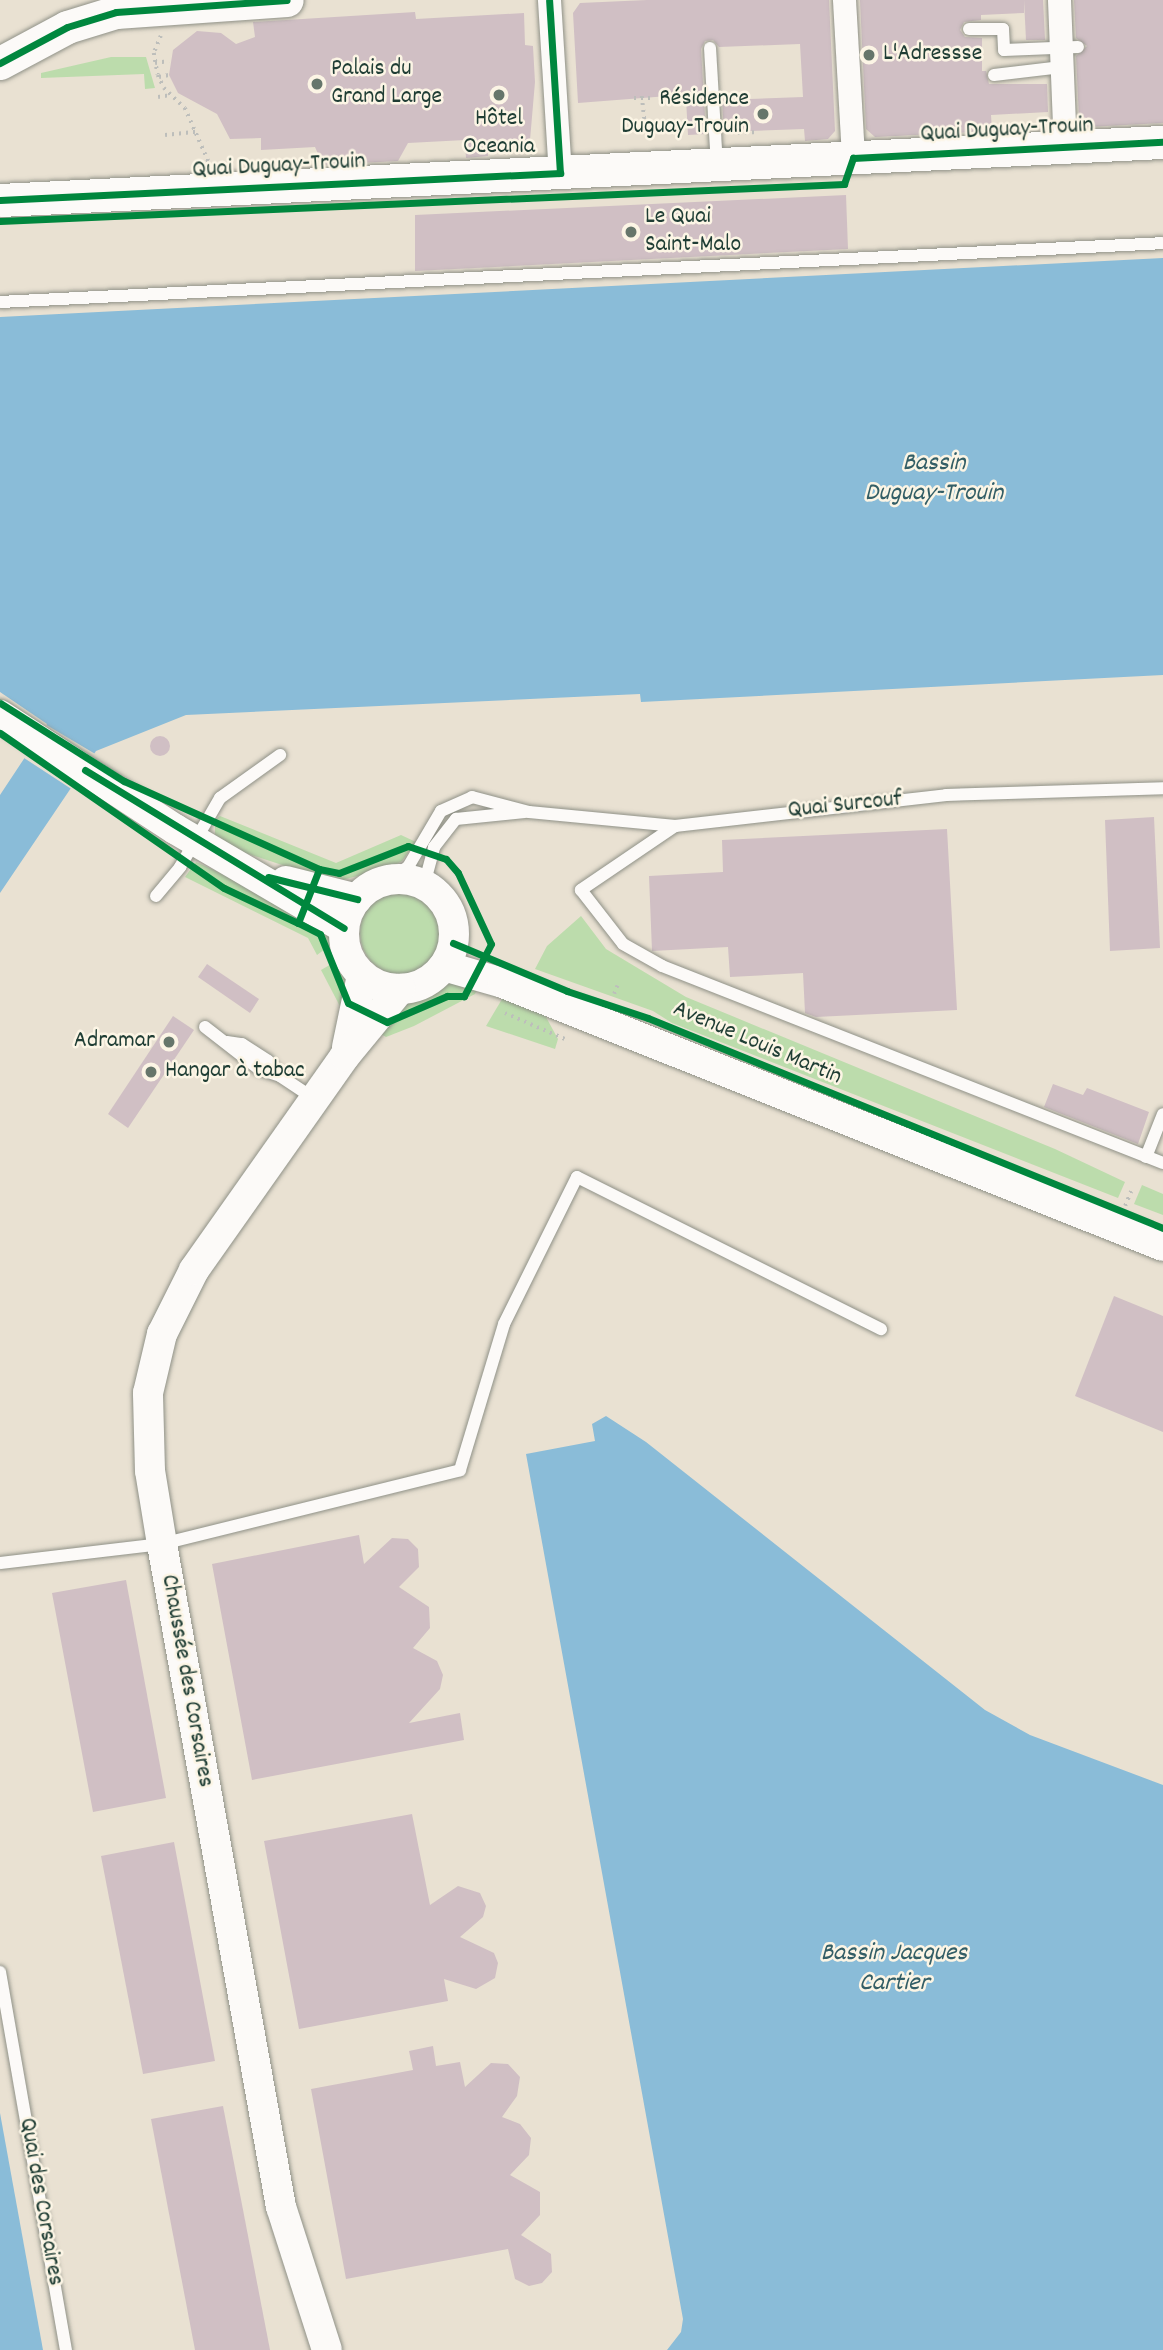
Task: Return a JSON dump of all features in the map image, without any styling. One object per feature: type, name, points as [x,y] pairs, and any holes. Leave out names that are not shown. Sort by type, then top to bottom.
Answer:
[{"type":"main road","points":[[0,64],[67,27],[116,12],[287,0]]},
{"type":"main road","name":"Quai Duguay-Trouin","points":[[0,200],[1163,142]]},
{"type":"street","points":[[549,0],[559,173]]},
{"type":"street","points":[[844,0],[853,158]]},
{"type":"street","points":[[1059,0],[1067,55],[1065,148]]},
{"type":"street","points":[[12,723],[194,840],[344,928]]},
{"type":"street","points":[[258,876],[357,899]]},
{"type":"street","points":[[387,880],[424,885],[443,900],[454,928],[444,966],[425,983],[400,989],[386,988],[362,975],[347,952],[344,928],[357,899],[387,880]]},
{"type":"street","name":"Avenue Louis Martin","points":[[444,966],[503,983],[1163,1246]]},
{"type":"street","name":"Chaussée des Corsaires","points":[[345,1056],[362,975]]},
{"type":"street","name":"Chaussée des Corsaires","points":[[327,2350],[281,2207],[162,1544],[147,1430],[148,1393],[162,1334],[222,1227],[316,1100],[345,1056],[400,989]]},
{"type":"lane","points":[[969,29],[1003,29],[1004,50],[1067,55]]},
{"type":"lane","points":[[710,48],[717,165]]},
{"type":"lane","points":[[994,75],[1067,55]]},
{"type":"lane","points":[[0,302],[1163,243]]},
{"type":"lane","points":[[156,896],[220,798],[280,755]]},
{"type":"lane","name":"Quai Surcouf","points":[[529,811],[675,825],[946,795],[1163,788]]},
{"type":"lane","points":[[387,880],[408,867],[432,820],[458,800],[485,799],[529,811]]},
{"type":"lane","points":[[424,885],[438,839],[456,819],[529,811]]},
{"type":"lane","points":[[675,825],[581,890],[624,944],[662,966],[1163,1163]]},
{"type":"lane","points":[[205,1027],[227,1042],[236,1054],[262,1071],[280,1076],[316,1100]]},
{"type":"lane","points":[[1146,1157],[1163,1114]]},
{"type":"lane","points":[[0,1563],[162,1544],[460,1470],[504,1324],[577,1177],[881,1329]]},
{"type":"lane","name":"Quai des Corsaires","points":[[0,1972],[66,2350]]},
{"type":"path","points":[[165,27],[155,63],[159,77],[170,95],[185,108],[214,174]]},
{"type":"path","points":[[155,63],[169,61]]},
{"type":"path","points":[[159,77],[169,75]]},
{"type":"path","points":[[158,97],[170,95]]},
{"type":"path","points":[[642,97],[645,125]]},
{"type":"path","points":[[634,98],[652,98]]},
{"type":"path","points":[[165,135],[196,132]]},
{"type":"path","points":[[738,133],[758,132]]},
{"type":"path","points":[[614,994],[617,986]]},
{"type":"path","points":[[496,1009],[565,1039]]},
{"type":"path","points":[[1110,1208],[1133,1216]]},
{"type":"green space","points":[[111,57],[146,57],[155,88],[145,89],[144,74],[41,78],[41,73]]},
{"type":"green space","points":[[220,816],[336,863],[401,835],[416,842],[402,861],[389,868],[334,882],[215,843],[215,820]]},
{"type":"green space","points":[[196,862],[320,918],[333,943],[317,955],[308,938],[185,877]]},
{"type":"green space","points":[[402,891],[418,894],[432,903],[441,917],[444,933],[441,949],[432,963],[418,972],[402,975],[386,972],[372,963],[363,949],[360,933],[363,917],[372,903],[386,894]]},
{"type":"green space","points":[[581,916],[606,949],[686,997],[1055,1149],[1125,1182],[1118,1198],[672,1023],[653,1011],[535,969],[547,946]]},
{"type":"green space","points":[[340,959],[349,973],[344,1014],[321,970]]},
{"type":"green space","points":[[449,982],[480,982],[475,994],[414,1026],[386,1037],[376,1031],[405,1004]]},
{"type":"green space","points":[[505,994],[541,1008],[558,1039],[555,1049],[486,1026]]},
{"type":"green space","points":[[1142,1185],[1163,1194],[1163,1215],[1134,1204]]},
{"type":"water","name":"Bassin Duguay-Trouin","points":[[1163,258],[1163,675],[641,702],[640,694],[186,715],[96,751],[0,893],[0,795],[47,724],[0,692],[0,317]]},
{"type":"water","name":"Bassin Jacques Cartier","points":[[606,1416],[646,1442],[985,1710],[1030,1735],[1163,1785],[1163,2350],[667,2350],[681,2332],[683,2319],[526,1454],[595,1441],[592,1424]]},
{"type":"water","points":[[0,2113],[43,2350],[0,2350]]},
{"type":"pier","points":[[43,723],[97,755],[73,790],[21,756]]},
{"type":"building","points":[[647,0],[829,0],[835,131],[828,139],[805,141],[804,129],[724,132],[722,100],[803,97],[800,44],[719,47],[713,40],[705,41],[701,49],[706,134],[688,135],[686,99],[681,95],[578,103],[573,13],[580,3]]},
{"type":"building","points":[[860,0],[1024,0],[1024,13],[981,15],[981,20],[964,22],[960,30],[965,37],[982,38],[982,71],[986,71],[989,84],[1047,84],[1048,112],[991,115],[992,131],[875,137],[866,129]]},
{"type":"building","points":[[1024,0],[1043,0],[1045,40],[1026,40]]},
{"type":"building","points":[[1074,0],[1163,0],[1163,123],[1087,127],[1079,118],[1076,56],[1087,46],[1076,38]]},
{"type":"building","name":"Palais du Grand Large","points":[[415,12],[416,19],[524,13],[525,45],[533,46],[535,82],[530,140],[487,142],[488,156],[466,158],[465,140],[408,143],[398,161],[323,165],[315,147],[261,150],[261,138],[230,139],[217,114],[178,93],[169,75],[173,50],[197,31],[221,33],[236,44],[255,37],[253,22]]},
{"type":"building","name":"Le Quai Saint-Malo","points":[[846,195],[848,249],[415,271],[415,215]]},
{"type":"building","points":[[160,736],[167,739],[170,746],[167,753],[160,756],[153,753],[150,746],[153,739]]},
{"type":"building","points":[[1154,817],[1160,948],[1110,951],[1105,820]]},
{"type":"building","points":[[947,829],[957,1010],[816,1017],[805,1013],[803,973],[730,977],[728,947],[652,951],[649,876],[723,872],[722,840]]},
{"type":"building","points":[[207,964],[259,999],[250,1013],[198,977]]},
{"type":"building","name":"Hangar à tabac","points":[[173,1016],[194,1030],[128,1128],[108,1114]]},
{"type":"building","points":[[1053,1084],[1083,1095],[1087,1088],[1149,1112],[1138,1144],[1044,1107]]},
{"type":"building","points":[[1114,1296],[1163,1316],[1163,1432],[1075,1396]]},
{"type":"building","points":[[359,1535],[364,1564],[392,1538],[408,1539],[418,1549],[419,1567],[399,1587],[429,1607],[430,1628],[413,1648],[437,1661],[443,1675],[440,1689],[409,1723],[460,1713],[464,1740],[252,1780],[212,1564]]},
{"type":"building","points":[[126,1580],[166,1798],[93,1812],[52,1593]]},
{"type":"building","points":[[412,1814],[430,1905],[458,1886],[480,1893],[486,1906],[483,1917],[460,1937],[494,1953],[498,1963],[495,1978],[476,1989],[444,1979],[448,2001],[299,2029],[264,1841]]},
{"type":"building","points":[[174,1842],[215,2061],[143,2074],[101,1856]]},
{"type":"building","points":[[433,2046],[436,2066],[460,2062],[465,2087],[491,2063],[508,2064],[520,2077],[517,2096],[502,2117],[520,2124],[531,2138],[529,2155],[510,2175],[540,2192],[540,2215],[521,2235],[551,2254],[552,2272],[542,2283],[529,2286],[515,2279],[508,2249],[346,2279],[311,2089],[413,2070],[409,2051]]},
{"type":"building","points":[[223,2106],[270,2350],[195,2350],[151,2119]]},
{"type":"cycle path","points":[[0,63],[67,27],[116,12],[287,0]]},
{"type":"cycle path","points":[[0,200],[560,173],[549,0]]},
{"type":"cycle path","points":[[0,221],[844,184],[853,158],[1163,142]]},
{"type":"cycle path","points":[[0,703],[124,781],[319,869],[339,873],[408,846],[446,859],[458,873],[491,944],[464,996],[447,996],[387,1022],[348,1003],[320,934],[298,923]]},
{"type":"cycle path","points":[[0,733],[224,888],[298,923],[319,869]]},
{"type":"cycle path","points":[[85,770],[344,928]]},
{"type":"cycle path","points":[[268,877],[357,899]]},
{"type":"cycle path","points":[[453,943],[567,991],[648,1018],[1163,1228]]},
{"type":"place","name":"L'Adressse","points":[[869,55]]},
{"type":"place","name":"Palais du Grand Large","points":[[317,84]]},
{"type":"place","name":"Hôtel Oceania","points":[[499,95]]},
{"type":"place","name":"Résidence Duguay-Trouin","points":[[763,114]]},
{"type":"place","name":"Le Quai Saint-Malo","points":[[631,232]]},
{"type":"place","name":"Adramar","points":[[169,1042]]},
{"type":"place","name":"Hangar à tabac","points":[[151,1072]]}]
